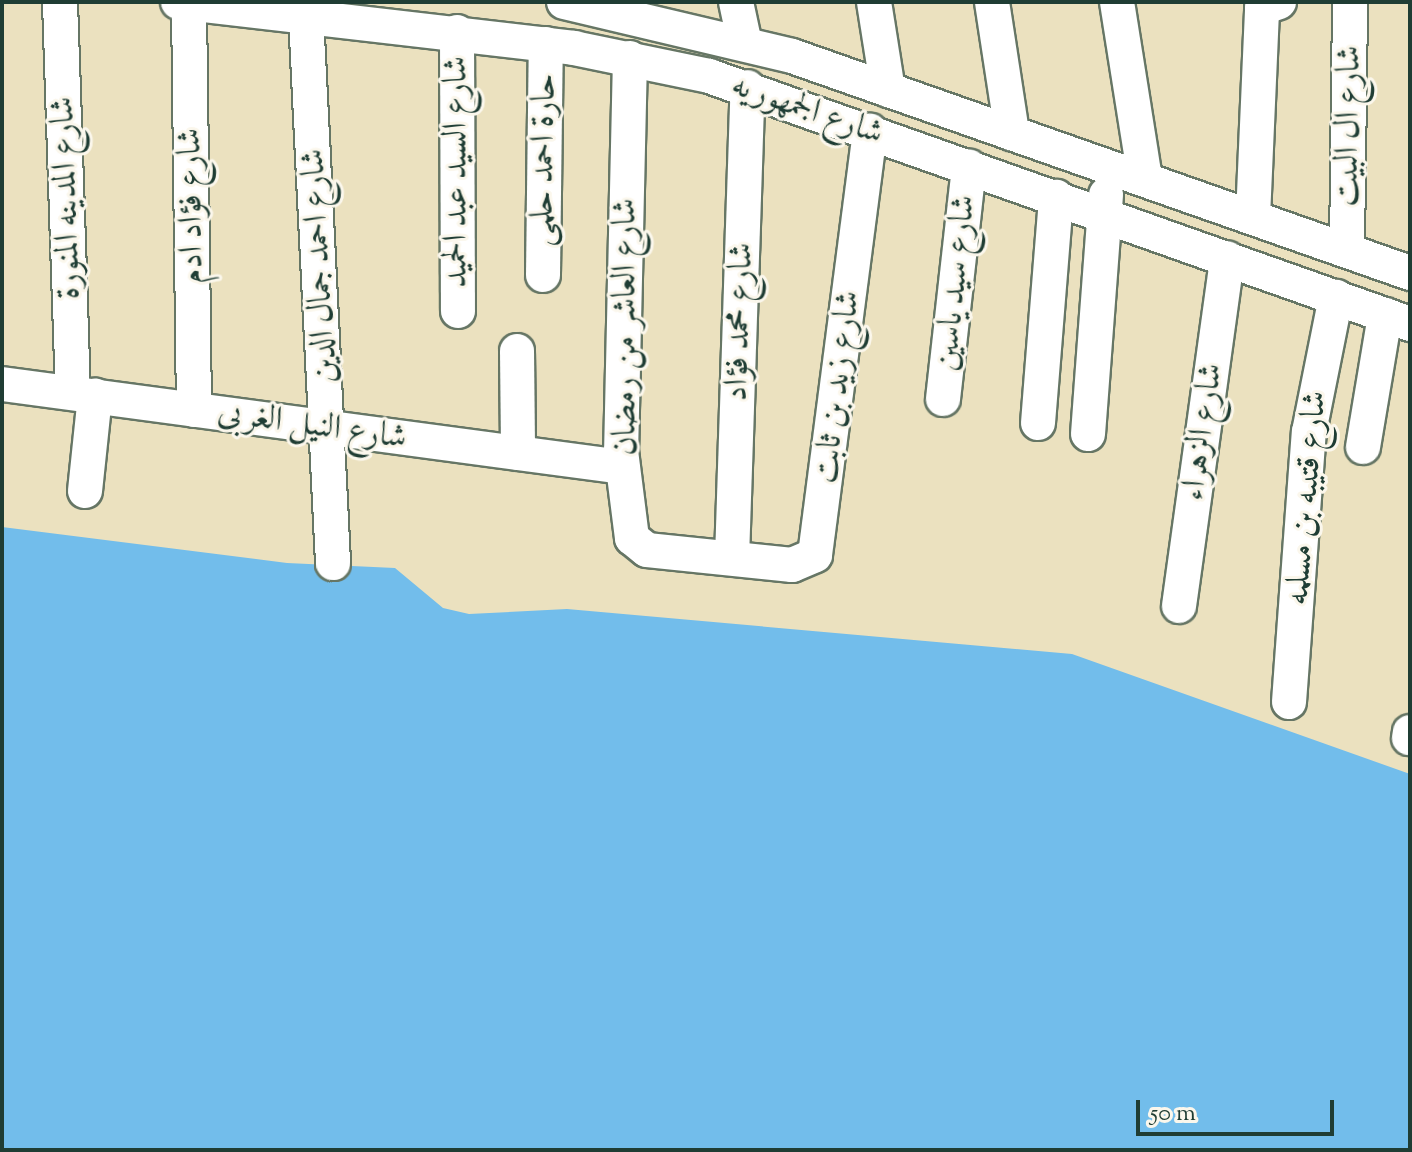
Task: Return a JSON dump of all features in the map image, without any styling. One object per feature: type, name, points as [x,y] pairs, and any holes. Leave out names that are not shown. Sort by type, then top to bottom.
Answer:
[{"type":"street","name":"شارع المدينه المنورة","points":[[60,2],[84,395],[85,491]]},
{"type":"street","name":"شارع الجمهوريه","points":[[564,2],[606,6],[744,41],[1410,273]]},
{"type":"street","points":[[736,2],[744,41]]},
{"type":"street","points":[[874,2],[888,90]]},
{"type":"street","points":[[992,2],[1012,133]]},
{"type":"street","points":[[1117,2],[1142,178],[1166,202],[1151,231]]},
{"type":"street","points":[[1253,217],[1262,8],[1279,2]]},
{"type":"street","name":"شارع ال البيت","points":[[1347,250],[1350,2]]},
{"type":"street","name":"شارع الجمهوريه","points":[[184,3],[546,44],[630,58],[748,87],[1398,320]]},
{"type":"street","name":"شارع فؤاد ادم","points":[[184,3],[194,410]]},
{"type":"street","name":"شارع احمد جمال الدين","points":[[306,16],[329,428],[333,563]]},
{"type":"street","name":"شارع السيد عبد الحميد","points":[[457,32],[458,311]]},
{"type":"street","name":"حارة احمد حلمى","points":[[543,275],[546,44]]},
{"type":"street","name":"شارع العاشر من رمضان","points":[[630,58],[622,467],[637,546],[732,558]]},
{"type":"street","name":"شارع محمد فؤاد","points":[[732,558],[748,87]]},
{"type":"street","name":"شارع زيد بن ثابت","points":[[732,558],[792,565],[815,555],[870,131]]},
{"type":"street","name":"شارع سيد ياسين","points":[[943,399],[969,166]]},
{"type":"street","points":[[1088,434],[1108,183],[1142,178]]},
{"type":"street","points":[[1038,423],[1056,197]]},
{"type":"street","name":"شارع الزهراء","points":[[1179,606],[1227,258]]},
{"type":"street","name":"شارع قتيبه بن مسلمه","points":[[1289,702],[1309,432],[1336,297]]},
{"type":"street","points":[[1363,447],[1398,320]]},
{"type":"street","points":[[517,351],[518,453]]},
{"type":"street","name":"شارع النيل الغربى","points":[[2,384],[622,467]]},
{"type":"water","points":[[2,527],[287,563],[395,568],[443,608],[469,614],[567,609],[1072,654],[1410,774],[1410,1150],[2,1148]]}]
